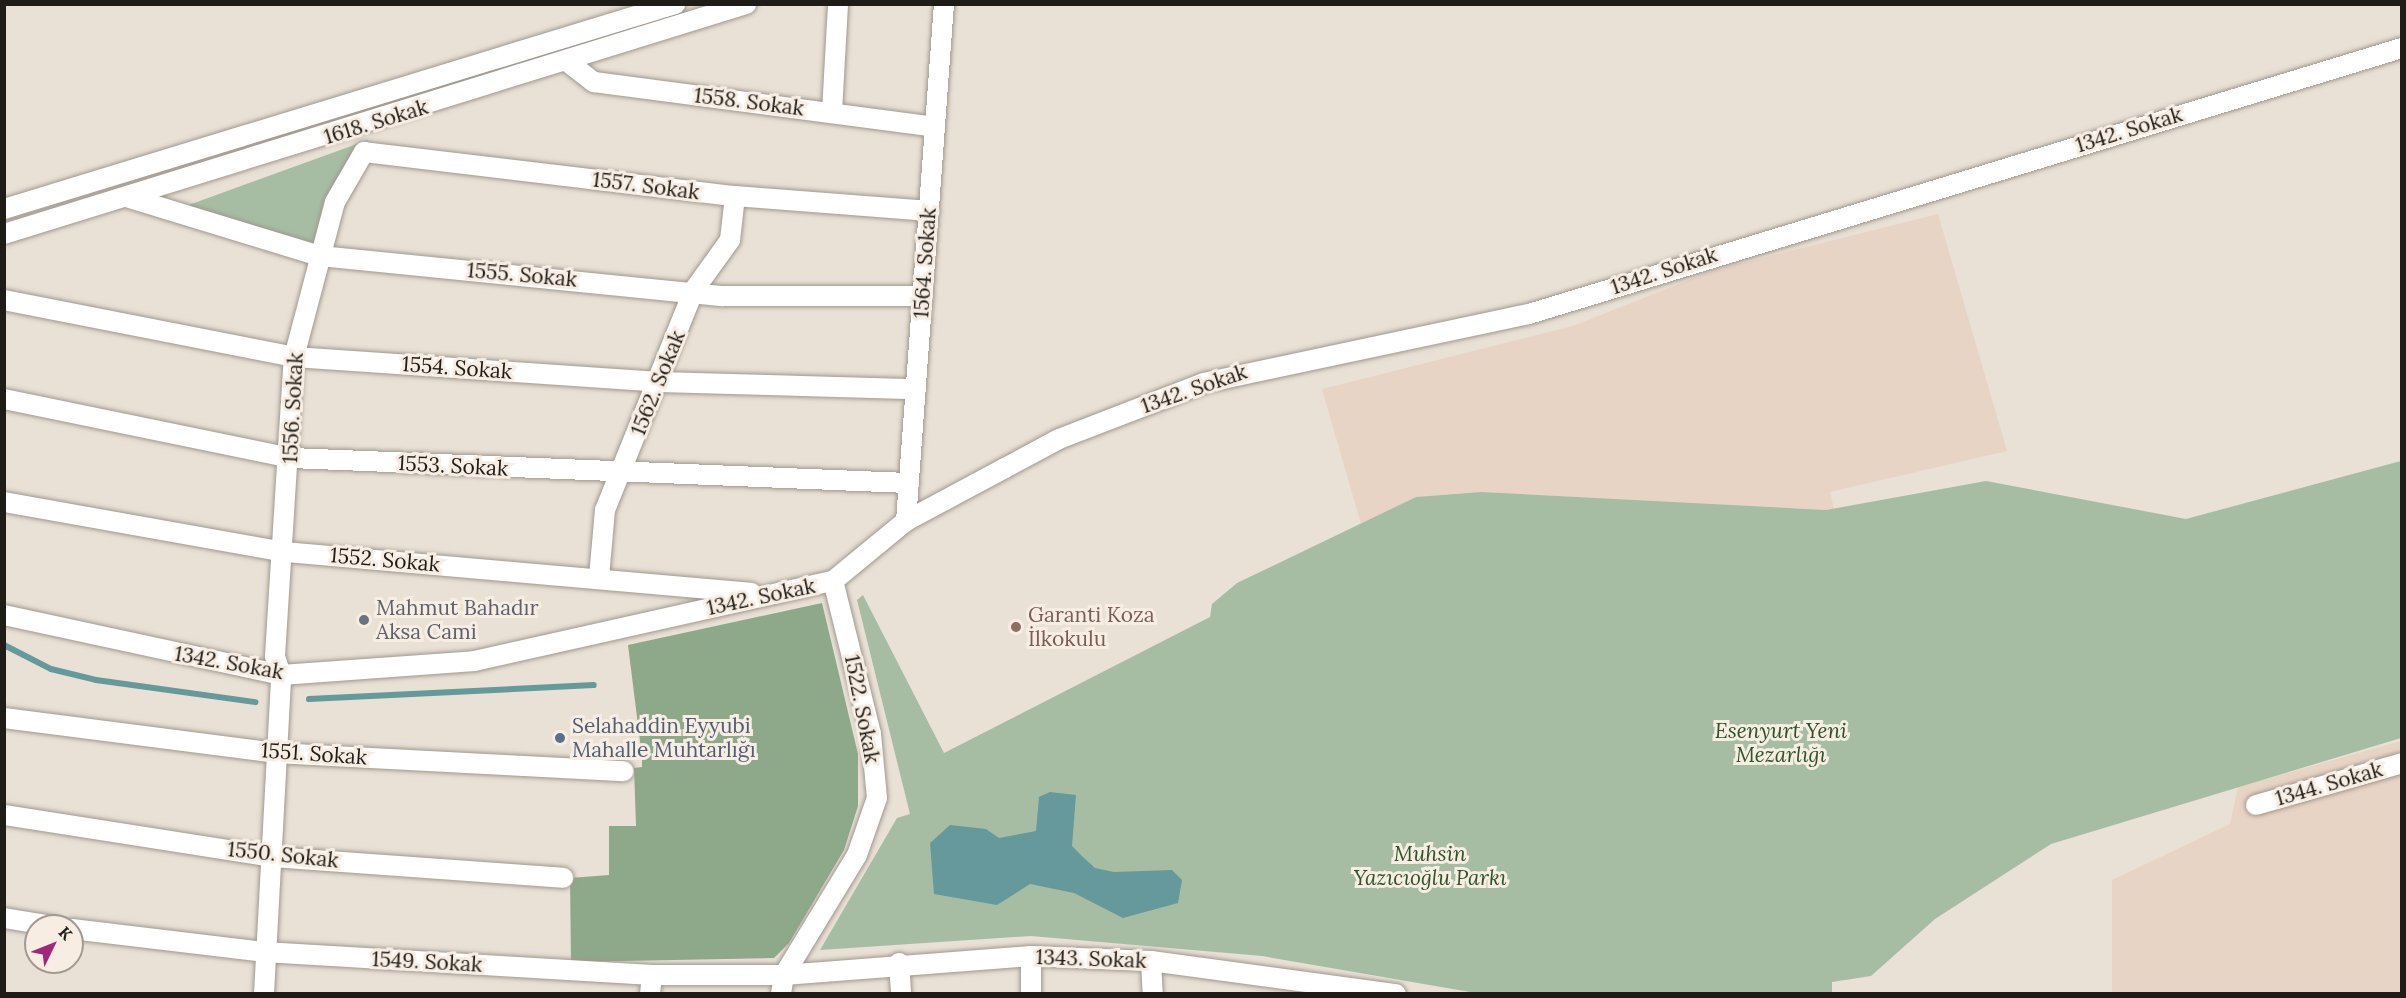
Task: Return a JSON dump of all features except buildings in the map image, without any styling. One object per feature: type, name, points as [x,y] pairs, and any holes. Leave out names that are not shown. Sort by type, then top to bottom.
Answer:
[{"type":"street","name":"1618. Sokak","points":[[4,209],[675,4]]},
{"type":"street","name":"1618. Sokak","points":[[4,234],[130,198],[568,62],[746,4]]},
{"type":"street","points":[[832,112],[838,4]]},
{"type":"street","name":"1564. Sokak","points":[[906,521],[944,4]]},
{"type":"street","name":"1342. Sokak","points":[[4,615],[281,675],[474,661],[833,581],[906,521],[1059,439],[1204,383],[1529,314],[2402,48]]},
{"type":"street","name":"1558. Sokak","points":[[568,62],[594,82],[935,127]]},
{"type":"street","name":"1557. Sokak","points":[[364,152],[735,196],[929,211]]},
{"type":"street","name":"1556. Sokak","points":[[264,993],[264,952],[272,857],[281,675],[275,656],[291,458],[294,357],[335,202],[364,152]]},
{"type":"street","name":"1562. Sokak","points":[[599,578],[605,510],[623,471],[694,290],[730,240],[735,196]]},
{"type":"street","name":"1555. Sokak","points":[[130,198],[320,256],[694,290],[723,296],[923,296]]},
{"type":"street","name":"1554. Sokak","points":[[4,300],[294,357],[659,382],[916,389]]},
{"type":"street","name":"1553. Sokak","points":[[4,399],[291,458],[908,483]]},
{"type":"street","name":"1552. Sokak","points":[[4,502],[285,552],[768,594]]},
{"type":"street","name":"1522. Sokak","points":[[782,984],[857,855],[877,798],[872,734],[833,581]]},
{"type":"street","name":"1551. Sokak","points":[[4,718],[276,753],[624,771]]},
{"type":"street","name":"1344. Sokak","points":[[2256,805],[2402,763]]},
{"type":"street","name":"1550. Sokak","points":[[4,815],[272,857],[563,878]]},
{"type":"street","points":[[4,918],[24,921]]},
{"type":"street","name":"1549. Sokak","points":[[84,930],[264,952],[651,984],[782,984]]},
{"type":"street","points":[[1031,956],[1031,993]]},
{"type":"street","name":"1343. Sokak","points":[[782,984],[899,963],[1031,956],[1152,961],[1309,987],[1396,993]]},
{"type":"street","points":[[1152,961],[1153,993]]},
{"type":"street","points":[[899,963],[901,993]]},
{"type":"shaded area","points":[[1938,214],[2007,451],[1830,492],[1834,509],[1826,510],[1480,492],[1416,497],[1361,524],[1322,389],[1573,326],[1714,270]]},
{"type":"shaded area","points":[[2401,741],[2401,993],[2112,994],[2112,880],[2230,824],[2238,787]]},
{"type":"green space","points":[[368,140],[338,182],[314,243],[186,206]]},
{"type":"green space","name":"Esenyurt Yeni Mezarlığı","points":[[2401,461],[2401,738],[2051,844],[1935,919],[1871,976],[1832,982],[1832,993],[1476,993],[1262,956],[1031,936],[820,950],[897,818],[910,814],[857,600],[863,595],[944,753],[1210,617],[1212,604],[1237,583],[1416,497],[1481,492],[1826,510],[1986,481],[2186,519]]},
{"type":"green space","points":[[822,603],[858,754],[858,806],[844,850],[789,943],[774,958],[571,962],[570,878],[609,875],[609,826],[636,826],[634,768],[642,767],[642,757],[628,645]]},
{"type":"water","points":[[1050,792],[1076,795],[1072,846],[1095,868],[1114,872],[1172,870],[1182,880],[1178,903],[1123,918],[1074,893],[1030,884],[997,905],[934,894],[930,843],[950,825],[986,829],[999,838],[1036,831],[1039,797]]},
{"type":"waterway","points":[[4,645],[51,669],[96,680],[255,702]]},
{"type":"waterway","points":[[309,699],[594,685]]},
{"type":"place","name":"Mahmut Bahadır Aksa Cami","points":[[364,620]]},
{"type":"place","name":"Garanti Koza İlkokulu","points":[[1016,627]]},
{"type":"place","name":"Selahaddin Eyyubi Mahalle Muhtarlığı","points":[[560,738]]},
{"type":"park label","name":"Muhsin Yazıcıoğlu Parkı","points":[[1430,866]]}]
